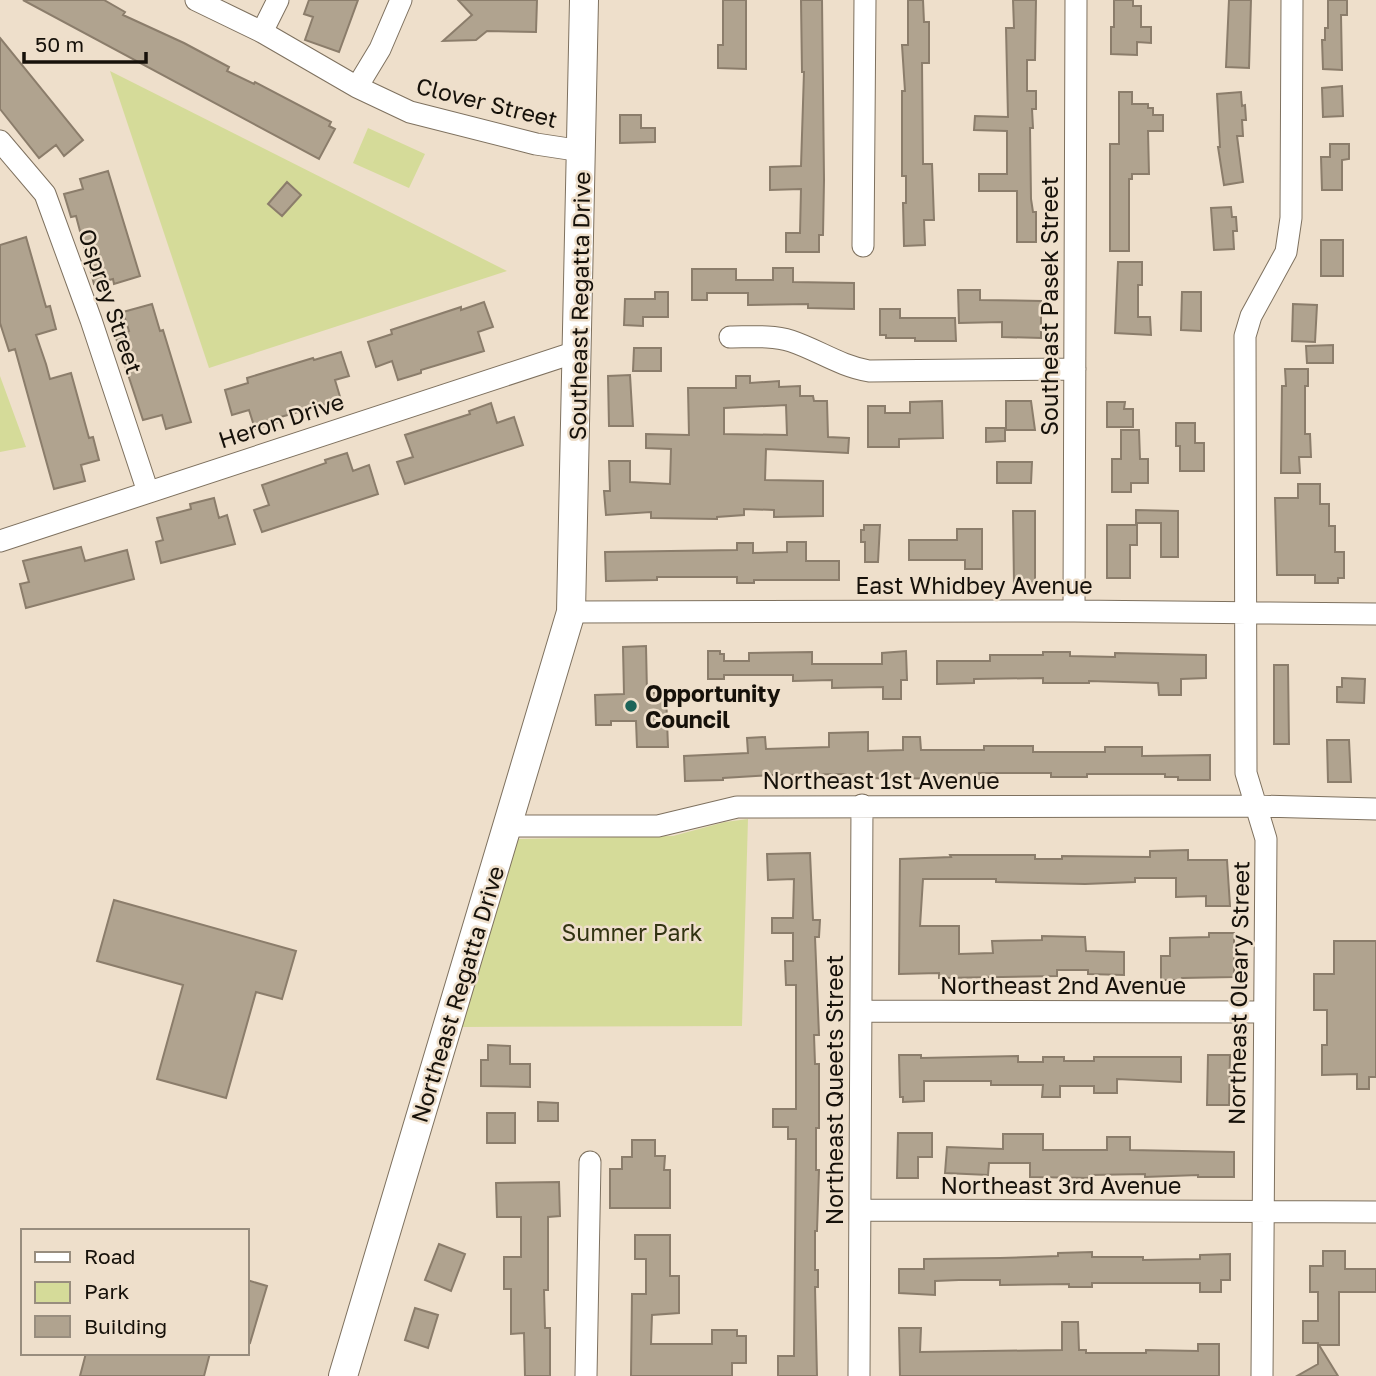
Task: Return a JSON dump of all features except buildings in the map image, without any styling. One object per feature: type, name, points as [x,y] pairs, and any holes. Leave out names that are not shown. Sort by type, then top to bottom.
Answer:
[{"type":"main road","name":"Southeast Regatta Drive","points":[[572,612],[584,0]]},
{"type":"main road","name":"Northeast Regatta Drive","points":[[343,1376],[572,612]]},
{"type":"street","name":"Clover Street","points":[[196,0],[262,32],[357,87],[410,113],[536,144],[582,151]]},
{"type":"street","points":[[262,32],[278,0]]},
{"type":"street","points":[[357,87],[380,49],[401,0]]},
{"type":"street","points":[[863,246],[865,0]]},
{"type":"street","name":"Southeast Pasek Street","points":[[1074,611],[1076,0]]},
{"type":"street","name":"Northeast Oleary Street","points":[[1262,1376],[1266,839],[1246,774],[1245,336],[1251,316],[1286,252],[1291,218],[1292,0]]},
{"type":"street","name":"Osprey Street","points":[[0,141],[45,194],[91,320],[148,492]]},
{"type":"street","points":[[730,337],[777,337],[793,341],[839,363],[869,371],[1075,369]]},
{"type":"street","name":"Heron Drive","points":[[0,541],[579,351]]},
{"type":"street","name":"East Whidbey Avenue","points":[[572,612],[1074,611],[1376,614]]},
{"type":"street","name":"Northeast Queets Street","points":[[859,1376],[862,805]]},
{"type":"street","name":"Northeast 1st Avenue","points":[[508,826],[658,826],[737,807],[1256,806],[1376,809]]},
{"type":"street","name":"Northeast 2nd Avenue","points":[[861,1010],[1264,1012]]},
{"type":"street","points":[[586,1376],[590,1162]]},
{"type":"street","name":"Northeast 3rd Avenue","points":[[860,1210],[1376,1212]]},
{"type":"green space","points":[[110,71],[507,271],[209,368]]},
{"type":"green space","points":[[368,128],[425,154],[409,188],[353,163]]},
{"type":"green space","points":[[0,376],[26,447],[0,452]]},
{"type":"green space","name":"Sumner Park","points":[[748,819],[742,1026],[462,1027],[518,839],[673,836],[725,822]]},
{"type":"place","name":"Opportunity Council","points":[[631,706]]}]
